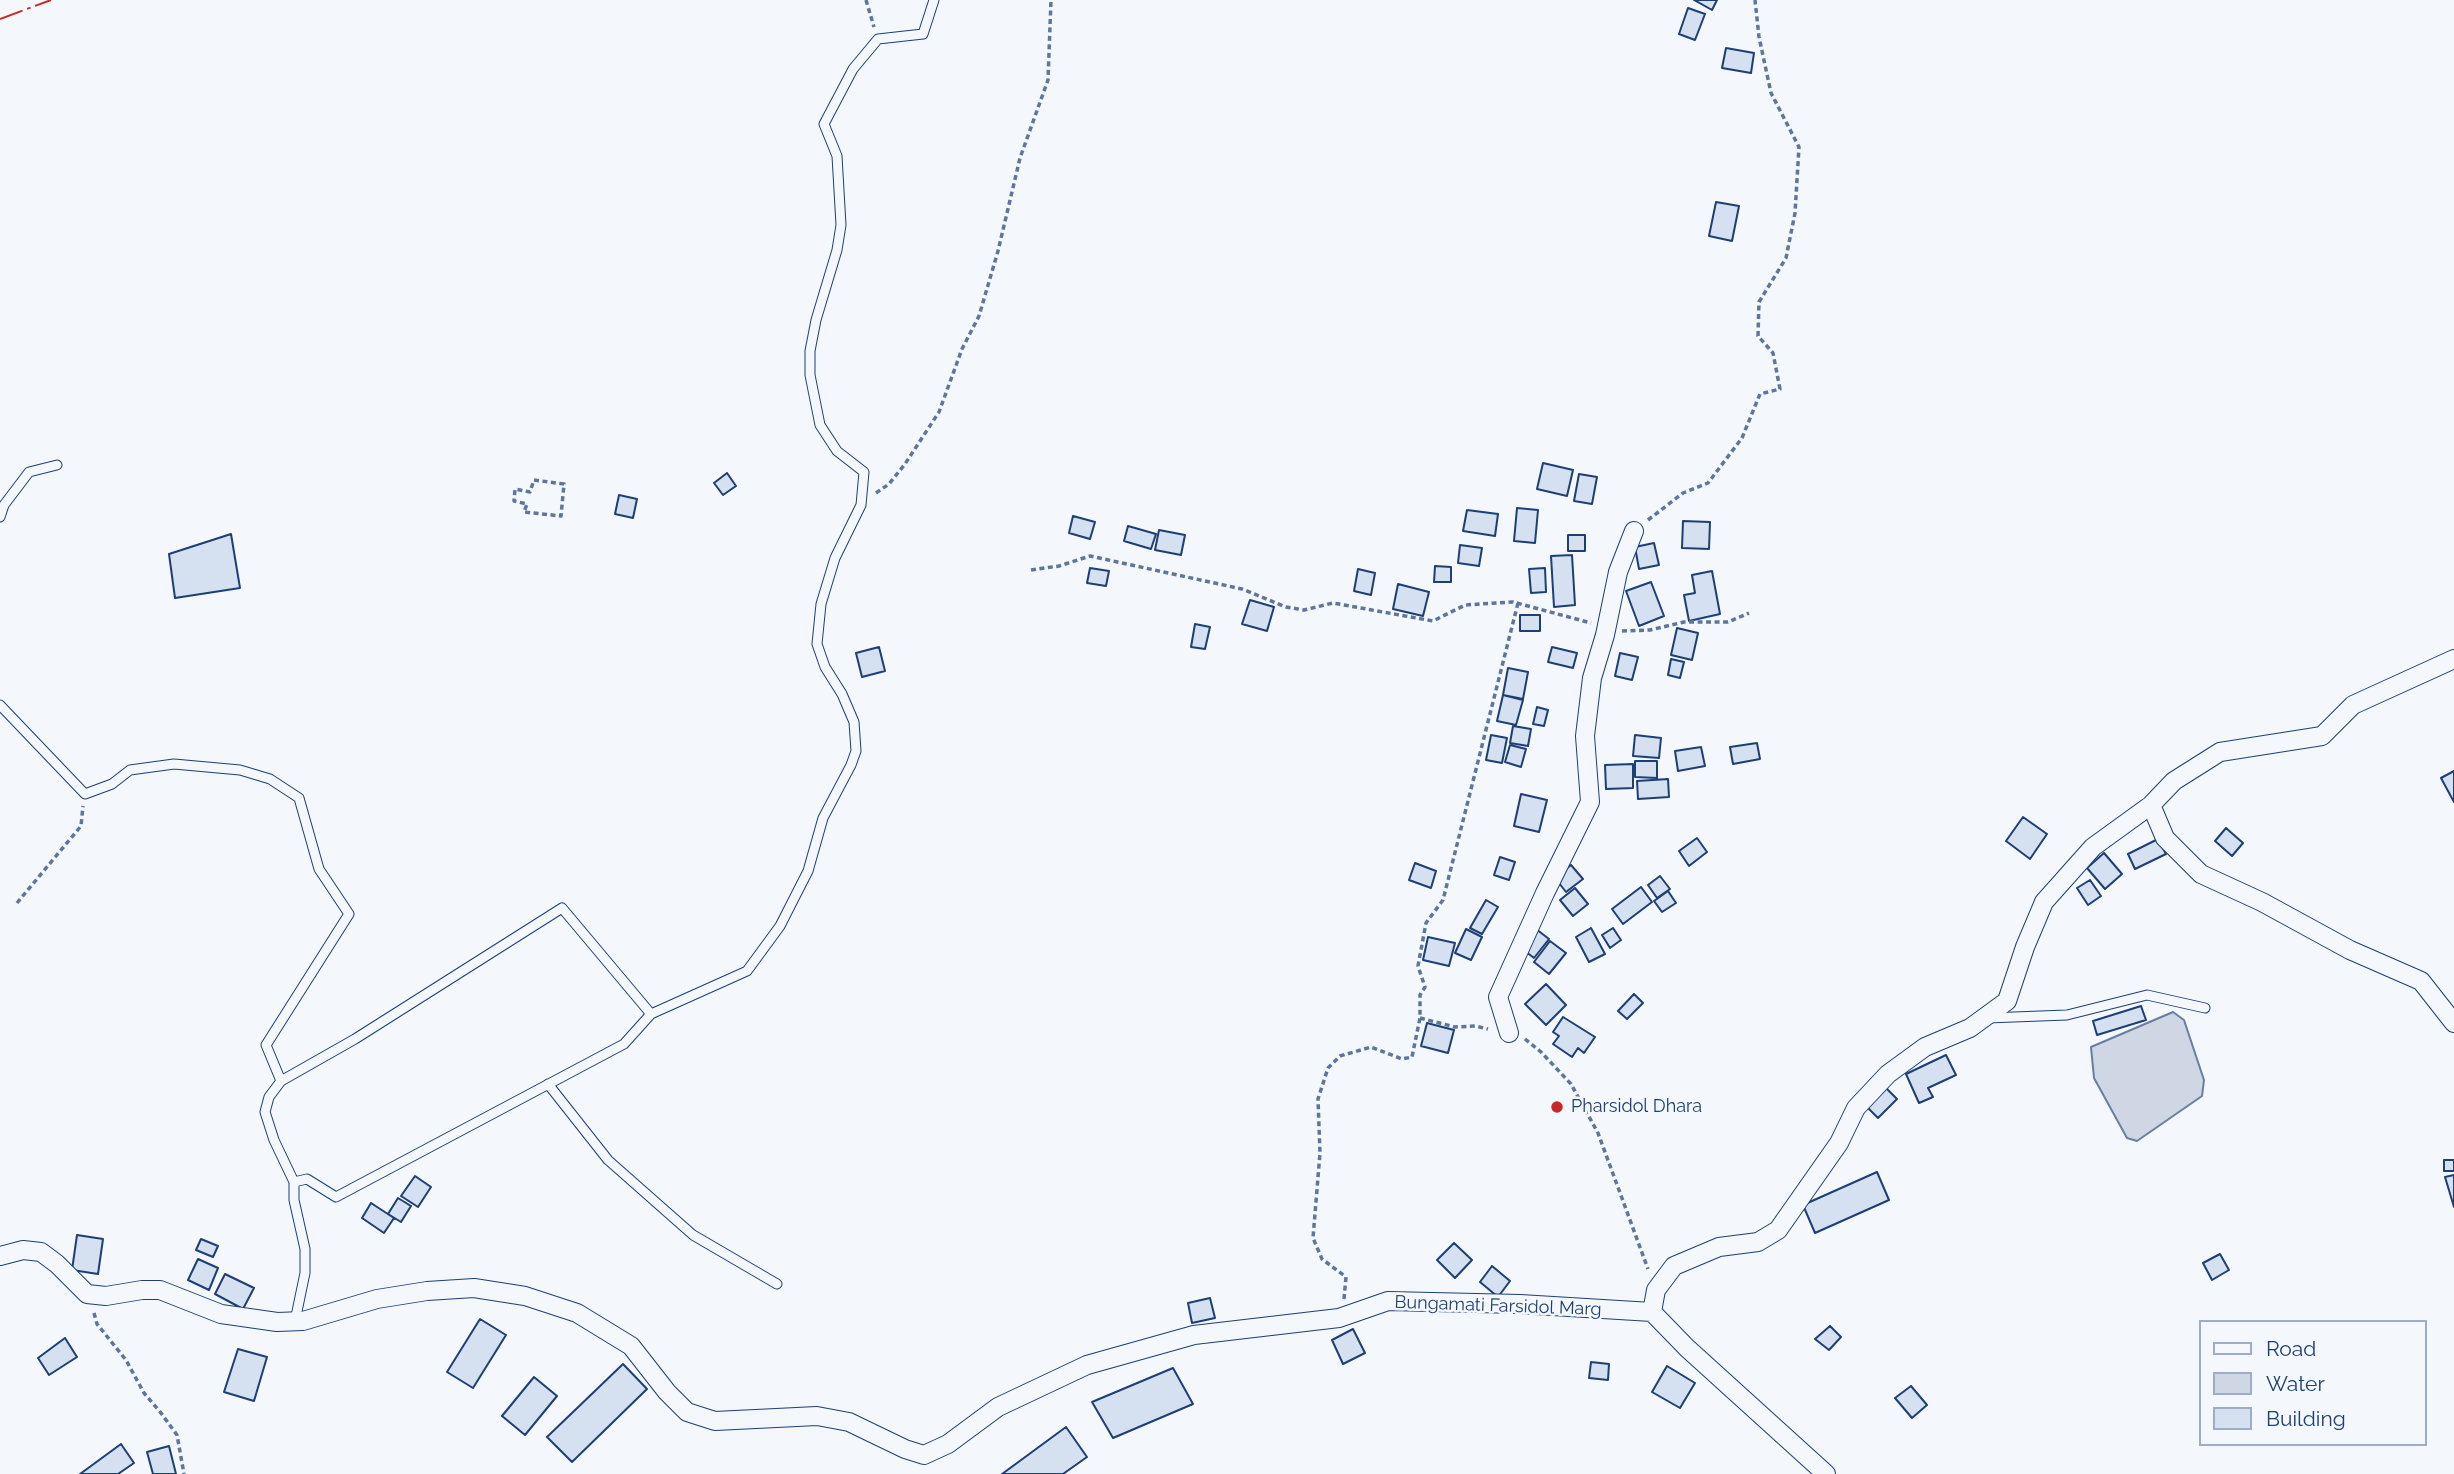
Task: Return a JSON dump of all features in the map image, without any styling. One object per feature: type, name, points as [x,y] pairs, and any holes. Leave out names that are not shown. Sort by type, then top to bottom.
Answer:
[{"type":"street","points":[[1509,1033],[1498,997],[1590,802],[1585,736],[1592,678],[1607,628],[1618,572],[1634,531]]},
{"type":"street","points":[[1826,1474],[1687,1348],[1652,1312],[1656,1290],[1674,1266],[1719,1247],[1758,1242],[1779,1230],[1839,1143],[1856,1108],[1880,1083],[1925,1047],[1970,1028],[2007,1001],[2044,902],[2093,847],[2151,806],[2174,781],[2220,752],[2322,736],[2353,705],[2454,659]]},
{"type":"street","points":[[2151,806],[2165,838],[2201,874],[2262,902],[2350,950],[2421,981],[2454,1023]]},
{"type":"street","points":[[0,1256],[23,1250],[41,1252],[87,1294]]},
{"type":"street","name":"Bungamati Farsidol Marg","points":[[87,1294],[106,1296],[160,1290],[220,1314],[277,1322],[295,1321],[377,1299],[427,1291],[474,1288],[525,1296],[577,1313],[631,1346],[667,1392],[687,1412],[715,1421],[817,1416],[849,1422],[905,1449],[924,1455],[948,1444],[998,1407],[1087,1365],[1194,1335],[1339,1318],[1388,1301],[1494,1303],[1652,1312]]},
{"type":"lane","points":[[294,1182],[307,1179],[335,1198],[624,1044],[651,1014],[747,971],[780,926],[808,871],[823,818],[856,751],[854,722],[842,694],[825,667],[817,645],[821,604],[835,558],[861,505],[864,472],[837,451],[820,425],[814,398],[810,351],[842,225],[837,156],[824,124],[853,69],[878,39],[923,34],[934,0]]},
{"type":"lane","points":[[0,517],[4,505],[29,472],[57,465]]},
{"type":"lane","points":[[0,705],[85,794],[112,783],[130,770],[174,764],[240,770],[270,779],[299,798],[319,869],[349,914],[266,1045],[281,1081]]},
{"type":"lane","points":[[295,1321],[305,1273],[305,1249],[294,1200],[294,1182],[274,1140],[265,1112],[269,1097],[281,1081],[355,1039],[562,908],[651,1014]]},
{"type":"lane","points":[[1983,1018],[2067,1015],[2147,995],[2205,1008]]},
{"type":"lane","points":[[548,1084],[608,1160],[693,1235],[777,1284]]},
{"type":"path","points":[[866,0],[878,39]]},
{"type":"path","points":[[861,505],[889,484],[939,412],[962,349],[979,316],[1020,158],[1048,80],[1051,0]]},
{"type":"path","points":[[1634,531],[1683,494],[1707,483],[1742,438],[1760,394],[1780,389],[1773,353],[1758,336],[1759,302],[1786,258],[1795,213],[1798,147],[1771,93],[1759,37],[1755,0]]},
{"type":"path","points":[[534,480],[564,484],[561,516],[524,512],[527,504],[514,501],[515,489],[530,492],[534,480]]},
{"type":"path","points":[[1031,570],[1059,566],[1090,556],[1242,589],[1286,607],[1304,610],[1333,603],[1433,621],[1465,605],[1518,603],[1562,613],[1618,631],[1650,630],[1684,622],[1728,622],[1749,613]]},
{"type":"path","points":[[1339,1318],[1346,1277],[1322,1259],[1313,1238],[1320,1153],[1318,1099],[1328,1068],[1340,1056],[1371,1047],[1402,1059],[1412,1056],[1420,1018],[1420,995],[1425,987],[1418,966],[1426,923],[1443,900],[1518,603]]},
{"type":"path","points":[[17,903],[81,826],[85,794]]},
{"type":"path","points":[[1420,1018],[1455,1027],[1475,1026],[1518,1035],[1541,1052],[1571,1084],[1598,1133],[1656,1290]]},
{"type":"path","points":[[87,1294],[97,1324],[126,1360],[144,1393],[177,1435],[184,1474]]},
{"type":"water","points":[[2173,1012],[2184,1020],[2204,1080],[2202,1096],[2137,1141],[2127,1138],[2094,1078],[2091,1047]]},
{"type":"building","points":[[1694,0],[1717,0],[1712,10]]},
{"type":"building","points":[[1688,8],[1705,14],[1695,40],[1679,34]]},
{"type":"building","points":[[1726,48],[1754,53],[1751,73],[1722,68]]},
{"type":"building","points":[[1716,202],[1739,206],[1732,241],[1709,236]]},
{"type":"building","points":[[1543,463],[1573,470],[1567,496],[1537,489]]},
{"type":"building","points":[[727,473],[736,486],[723,495],[714,483]]},
{"type":"building","points":[[1579,474],[1597,477],[1592,504],[1574,501]]},
{"type":"building","points":[[619,495],[637,499],[633,518],[615,514]]},
{"type":"building","points":[[1517,508],[1538,510],[1535,543],[1514,541]]},
{"type":"building","points":[[1467,510],[1498,514],[1495,536],[1463,531]]},
{"type":"building","points":[[1073,516],[1095,522],[1090,539],[1069,533]]},
{"type":"building","points":[[1683,521],[1710,522],[1709,549],[1682,548]]},
{"type":"building","points":[[1128,526],[1156,534],[1151,549],[1124,541]]},
{"type":"building","points":[[1159,530],[1185,535],[1181,555],[1155,550]]},
{"type":"building","points":[[231,534],[240,588],[175,598],[169,554]]},
{"type":"building","points":[[1568,535],[1585,535],[1585,551],[1568,551]]},
{"type":"building","points":[[1654,543],[1659,565],[1639,569],[1635,547]]},
{"type":"building","points":[[1460,545],[1482,548],[1479,566],[1458,563]]},
{"type":"building","points":[[1572,555],[1575,605],[1554,607],[1551,556]]},
{"type":"building","points":[[1435,566],[1451,567],[1451,582],[1434,582]]},
{"type":"building","points":[[1090,568],[1109,571],[1106,586],[1087,583]]},
{"type":"building","points":[[1545,568],[1546,592],[1531,593],[1529,569]]},
{"type":"building","points":[[1358,569],[1375,573],[1371,595],[1354,591]]},
{"type":"building","points":[[1712,571],[1720,614],[1689,621],[1684,595],[1695,593],[1692,575]]},
{"type":"building","points":[[1651,582],[1664,616],[1639,626],[1626,591]]},
{"type":"building","points":[[1398,584],[1429,592],[1423,616],[1393,609]]},
{"type":"building","points":[[1250,600],[1274,607],[1267,631],[1242,624]]},
{"type":"building","points":[[1520,615],[1540,615],[1540,631],[1520,631]]},
{"type":"building","points":[[1195,624],[1210,627],[1205,649],[1191,647]]},
{"type":"building","points":[[1677,628],[1698,633],[1692,660],[1671,655]]},
{"type":"building","points":[[879,647],[885,671],[862,677],[856,653]]},
{"type":"building","points":[[1552,647],[1577,653],[1573,668],[1548,662]]},
{"type":"building","points":[[1620,653],[1638,657],[1632,680],[1615,676]]},
{"type":"building","points":[[1671,659],[1684,662],[1680,678],[1668,675]]},
{"type":"building","points":[[1508,668],[1528,672],[1523,699],[1503,695]]},
{"type":"building","points":[[1503,695],[1523,700],[1516,725],[1497,721]]},
{"type":"building","points":[[1537,707],[1548,710],[1544,726],[1533,724]]},
{"type":"building","points":[[1513,726],[1531,729],[1528,746],[1510,743]]},
{"type":"building","points":[[1491,735],[1507,738],[1502,763],[1486,760]]},
{"type":"building","points":[[1635,735],[1661,738],[1659,758],[1633,756]]},
{"type":"building","points":[[1757,743],[1760,759],[1733,764],[1730,747]]},
{"type":"building","points":[[1510,745],[1526,749],[1521,767],[1505,762]]},
{"type":"building","points":[[1701,747],[1705,766],[1678,771],[1675,751]]},
{"type":"building","points":[[1635,761],[1657,761],[1657,778],[1635,777]]},
{"type":"building","points":[[1633,764],[1633,788],[1606,789],[1605,765]]},
{"type":"building","points":[[2454,771],[2454,802],[2441,778]]},
{"type":"building","points":[[1668,779],[1669,797],[1638,799],[1637,781]]},
{"type":"building","points":[[1521,794],[1547,800],[1539,832],[1514,826]]},
{"type":"building","points":[[2023,817],[2047,834],[2030,859],[2006,841]]},
{"type":"building","points":[[2226,828],[2243,843],[2232,856],[2215,841]]},
{"type":"building","points":[[1697,838],[1707,852],[1689,866],[1679,851]]},
{"type":"building","points":[[2158,839],[2166,854],[2135,869],[2128,854]]},
{"type":"building","points":[[2104,853],[2122,874],[2105,889],[2087,868]]},
{"type":"building","points":[[1500,857],[1515,862],[1509,880],[1494,875]]},
{"type":"building","points":[[1415,863],[1436,871],[1431,888],[1409,880]]},
{"type":"building","points":[[1571,865],[1583,879],[1566,892],[1555,878]]},
{"type":"building","points":[[1660,876],[1670,889],[1657,898],[1648,885]]},
{"type":"building","points":[[2090,880],[2101,896],[2088,905],[2077,888]]},
{"type":"building","points":[[1641,887],[1652,902],[1623,924],[1612,909]]},
{"type":"building","points":[[1575,888],[1588,904],[1573,916],[1560,900]]},
{"type":"building","points":[[1668,891],[1676,903],[1662,912],[1654,901]]},
{"type":"building","points":[[1486,900],[1498,907],[1482,934],[1470,928]]},
{"type":"building","points":[[1591,928],[1605,954],[1589,962],[1576,937]]},
{"type":"building","points":[[1613,928],[1621,940],[1610,948],[1602,935]]},
{"type":"building","points":[[1466,929],[1482,937],[1471,960],[1455,953]]},
{"type":"building","points":[[1536,929],[1549,939],[1534,958],[1521,948]]},
{"type":"building","points":[[1428,937],[1455,943],[1449,966],[1423,960]]},
{"type":"building","points":[[1550,941],[1566,953],[1549,974],[1534,962]]},
{"type":"building","points":[[1546,984],[1566,1005],[1546,1025],[1525,1004]]},
{"type":"building","points":[[1634,994],[1643,1003],[1627,1019],[1618,1011]]},
{"type":"building","points":[[2141,1006],[2146,1020],[2097,1035],[2093,1021]]},
{"type":"building","points":[[1563,1017],[1595,1037],[1584,1053],[1578,1048],[1572,1057],[1553,1044],[1559,1036],[1553,1032]]},
{"type":"building","points":[[1427,1023],[1454,1030],[1448,1053],[1421,1046]]},
{"type":"building","points":[[1946,1055],[1956,1075],[1928,1088],[1933,1097],[1919,1103],[1906,1074]]},
{"type":"building","points":[[1886,1088],[1897,1099],[1878,1118],[1867,1107]]},
{"type":"building","points":[[2444,1160],[2454,1160],[2454,1171],[2444,1171]]},
{"type":"building","points":[[1877,1172],[1889,1200],[1815,1233],[1803,1205]]},
{"type":"building","points":[[2454,1175],[2454,1207],[2445,1177]]},
{"type":"building","points":[[415,1176],[431,1187],[418,1207],[401,1196]]},
{"type":"building","points":[[398,1198],[411,1206],[401,1222],[388,1214]]},
{"type":"building","points":[[371,1203],[394,1218],[384,1233],[362,1218]]},
{"type":"building","points":[[77,1235],[103,1239],[98,1274],[72,1270]]},
{"type":"building","points":[[201,1239],[218,1246],[213,1257],[196,1250]]},
{"type":"building","points":[[1454,1243],[1472,1260],[1455,1278],[1437,1260]]},
{"type":"building","points":[[2220,1254],[2229,1270],[2212,1280],[2203,1263]]},
{"type":"building","points":[[198,1259],[218,1268],[209,1290],[188,1280]]},
{"type":"building","points":[[1492,1266],[1510,1281],[1498,1297],[1480,1282]]},
{"type":"building","points":[[225,1274],[254,1288],[243,1309],[215,1294]]},
{"type":"building","points":[[1210,1298],[1215,1318],[1192,1323],[1188,1303]]},
{"type":"building","points":[[480,1319],[506,1335],[473,1388],[447,1372]]},
{"type":"building","points":[[1830,1326],[1841,1337],[1829,1350],[1815,1339]]},
{"type":"building","points":[[1353,1329],[1365,1353],[1343,1364],[1332,1340]]},
{"type":"building","points":[[65,1338],[77,1357],[49,1375],[38,1358]]},
{"type":"building","points":[[238,1349],[267,1357],[254,1401],[224,1392]]},
{"type":"building","points":[[1591,1362],[1609,1364],[1608,1380],[1589,1378]]},
{"type":"building","points":[[623,1364],[647,1389],[572,1462],[547,1437]]},
{"type":"building","points":[[1667,1366],[1695,1383],[1680,1408],[1652,1392]]},
{"type":"building","points":[[1173,1368],[1193,1404],[1113,1438],[1092,1402]]},
{"type":"building","points":[[534,1377],[557,1396],[525,1435],[502,1416]]},
{"type":"building","points":[[1911,1386],[1927,1405],[1912,1418],[1895,1398]]},
{"type":"building","points":[[1066,1427],[1087,1457],[1063,1474],[1002,1474]]},
{"type":"building","points":[[121,1444],[134,1463],[118,1474],[80,1474]]},
{"type":"building","points":[[169,1446],[176,1474],[153,1474],[147,1452]]},
{"type":"power","points":[[0,19],[51,0]]},
{"type":"place","name":"Pharsidol Dhara","points":[[1557,1107]]}]
